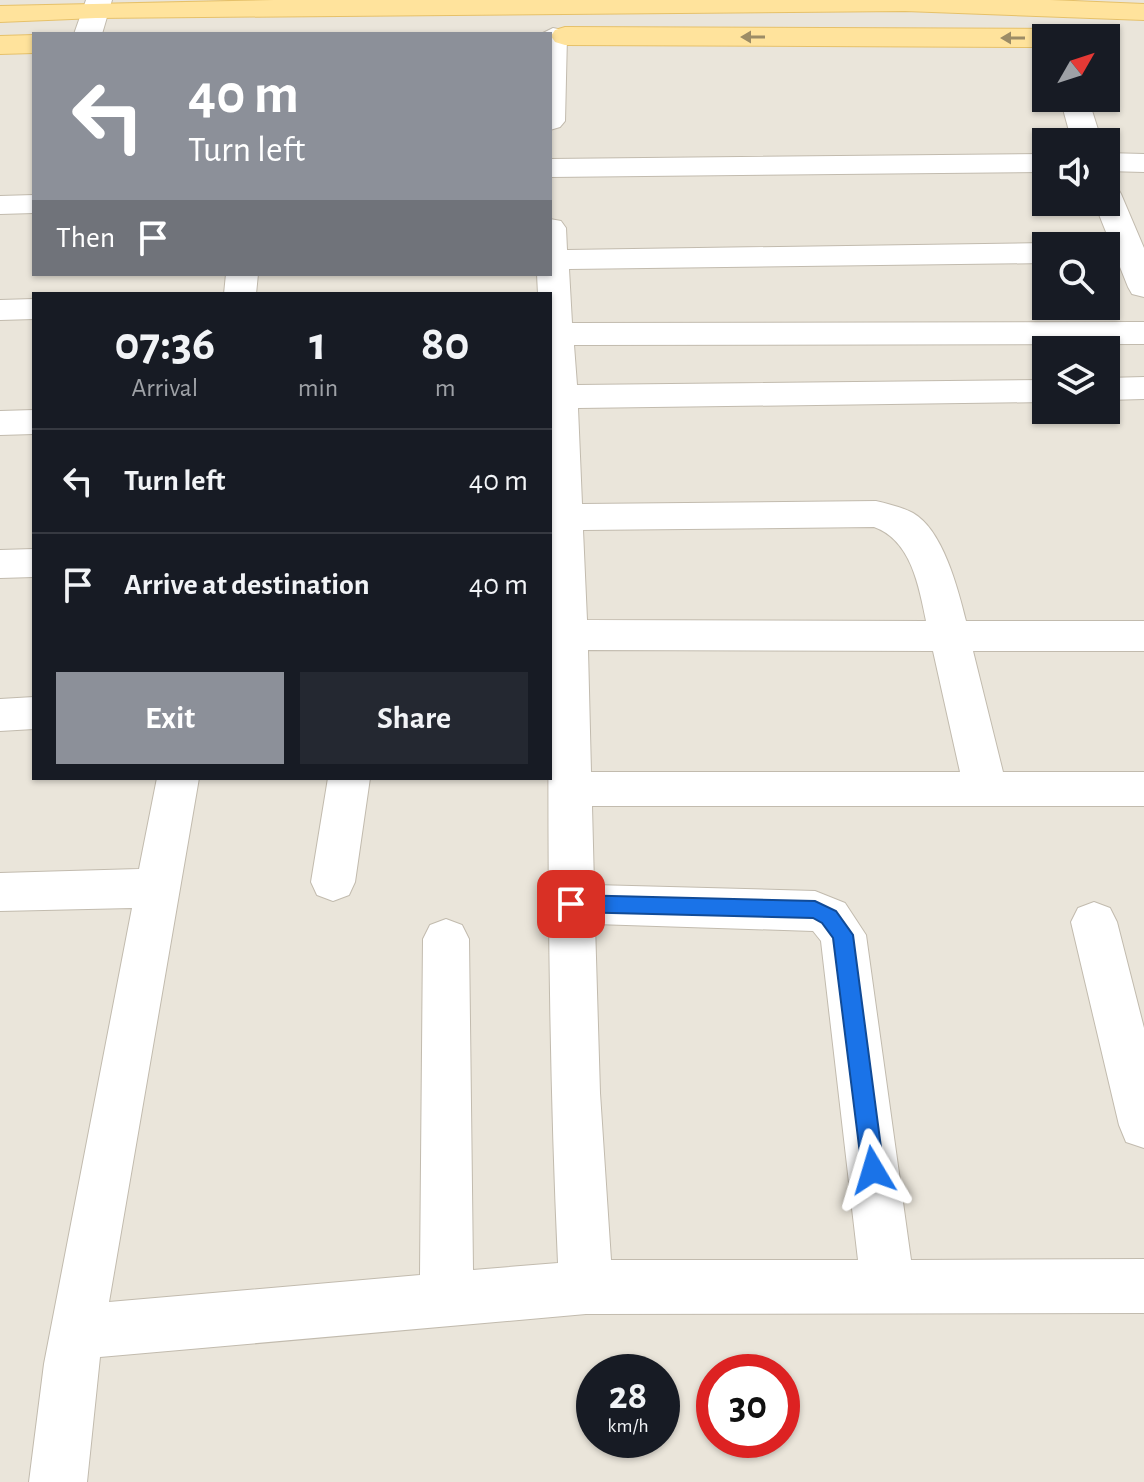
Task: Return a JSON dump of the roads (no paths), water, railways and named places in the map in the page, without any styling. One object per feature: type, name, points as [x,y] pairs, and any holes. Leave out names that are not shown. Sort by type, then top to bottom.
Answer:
[{"type":"main road","points":[[0,14],[905,3],[1144,12]]},
{"type":"main road","points":[[552,36],[1032,38]]},
{"type":"main road","points":[[1120,38],[1144,39]]},
{"type":"main road","points":[[0,45],[32,44]]},
{"type":"street","points":[[1120,162],[1144,163]]},
{"type":"street","points":[[552,168],[1032,163]]},
{"type":"street","points":[[0,205],[32,204]]},
{"type":"street","points":[[1114,216],[1144,287]]},
{"type":"street","points":[[552,244],[1032,253]]},
{"type":"street","points":[[552,276],[568,635],[559,736],[569,789],[575,1093],[586,1287]]},
{"type":"street","points":[[0,310],[32,309]]},
{"type":"street","points":[[553,334],[1144,333]]},
{"type":"street","points":[[1120,389],[1144,388]]},
{"type":"street","points":[[555,397],[1032,391]]},
{"type":"street","points":[[0,423],[32,422]]},
{"type":"street","points":[[564,517],[876,514],[899,522],[915,535],[938,586],[986,791]]},
{"type":"street","points":[[0,564],[32,563]]},
{"type":"street","points":[[568,635],[1144,636]]},
{"type":"street","points":[[0,715],[32,713]]},
{"type":"street","points":[[58,1482],[77,1332],[178,780]]},
{"type":"street","points":[[333,882],[349,780]]},
{"type":"street","points":[[569,789],[1144,789]]},
{"type":"street","points":[[0,892],[158,888]]},
{"type":"street","points":[[571,904],[815,910],[829,917],[843,935],[888,1287]]},
{"type":"street","points":[[1094,922],[1144,1125]]},
{"type":"street","points":[[446,939],[447,1299]]},
{"type":"street","points":[[77,1332],[586,1287],[1144,1286]]}]
